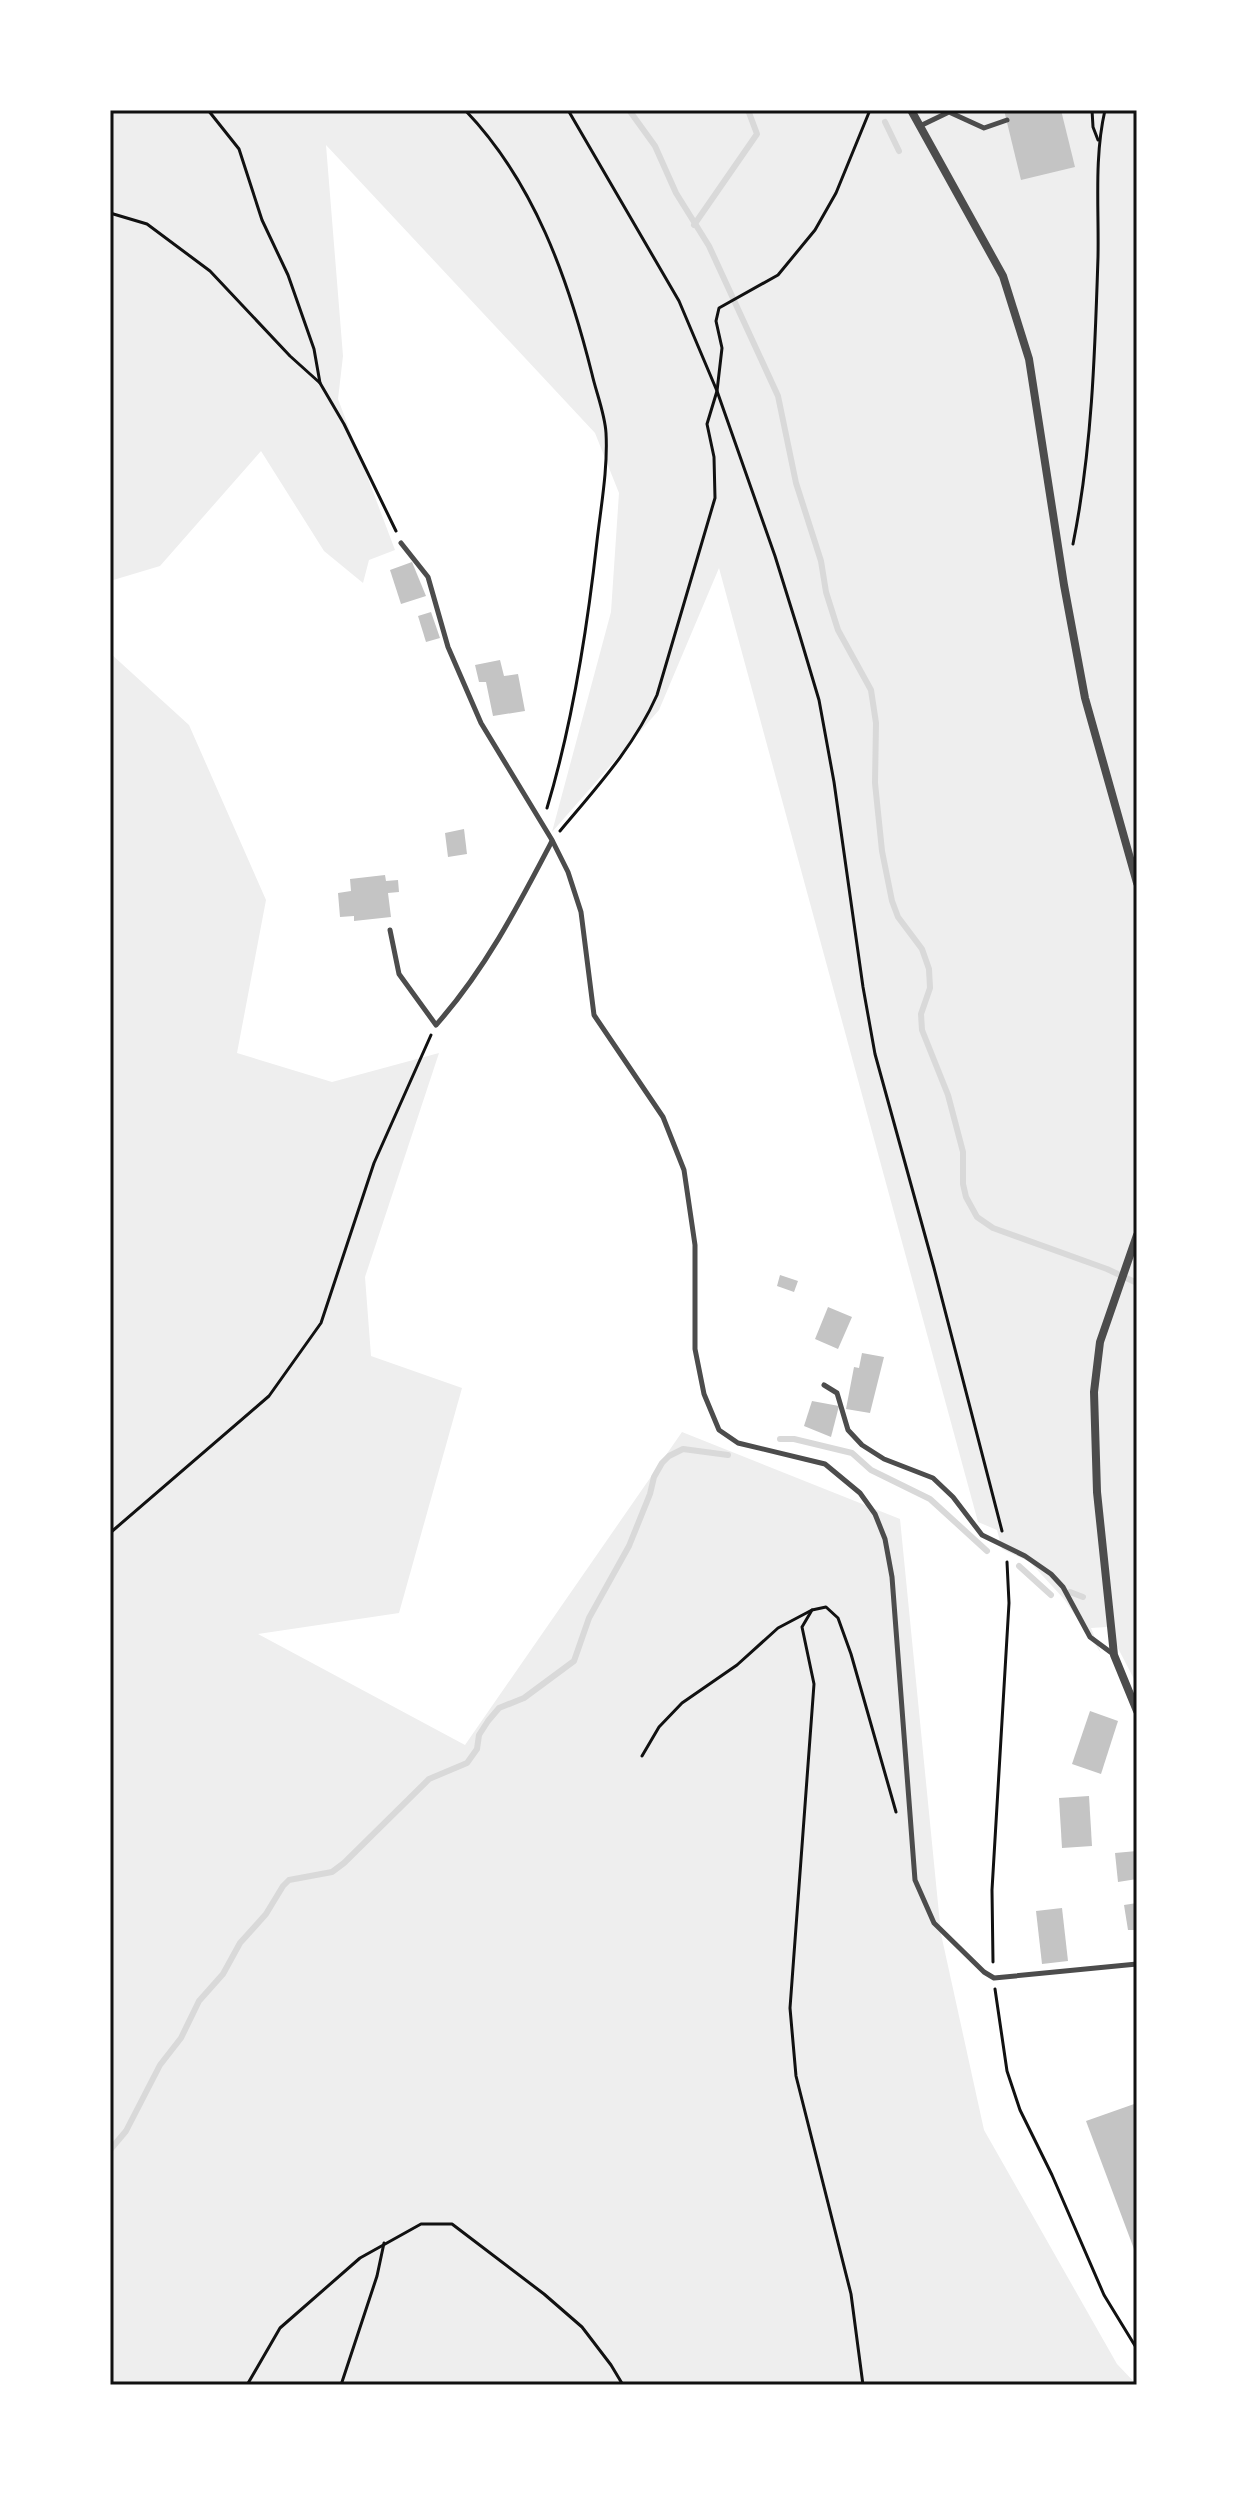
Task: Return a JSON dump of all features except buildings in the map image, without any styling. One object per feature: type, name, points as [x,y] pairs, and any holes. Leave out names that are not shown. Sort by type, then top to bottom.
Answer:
[{"type":"street","points":[[911,110],[1003,276],[1029,359],[1085,698],[1137,883]]},
{"type":"street","points":[[1137,1235],[1100,1342],[1094,1392],[1097,1492],[1114,1655],[1137,1711]]},
{"type":"lane","points":[[920,126],[949,112],[984,128],[1007,120]]},
{"type":"lane","points":[[401,543],[428,577],[448,647],[481,723],[568,872],[581,912],[594,1015],[663,1117],[684,1170],[695,1245],[695,1349],[704,1394],[719,1430],[738,1443],[825,1464],[860,1493],[875,1514],[885,1539],[892,1577],[915,1880],[934,1923],[994,1978],[1137,1964]]},
{"type":"lane","points":[[390,930],[399,974],[436,1025],[506,929],[552,840]]},
{"type":"lane","points":[[824,1385],[837,1393],[848,1430],[862,1445],[884,1459],[933,1478],[953,1497],[982,1535],[1025,1556],[1051,1574],[1063,1587],[1090,1637],[1114,1655]]},
{"type":"path","points":[[208,110],[239,149],[262,220],[288,275],[314,349],[320,383]]},
{"type":"path","points":[[465,110],[492,138],[530,200],[556,258],[585,347],[606,431],[591,598],[558,773],[542,824]]},
{"type":"path","points":[[568,110],[679,301],[717,391],[775,556],[819,700],[875,1054],[958,1355],[1006,1549],[1009,1603],[992,1890],[994,1978],[1007,2071],[1020,2110],[1104,2295],[1137,2349]]},
{"type":"path","points":[[552,840],[618,762],[648,716],[657,695],[715,498],[714,457],[707,424],[717,391],[722,348],[716,321],[719,308],[778,275],[815,230],[836,193],[870,110]]},
{"type":"path","points":[[1092,110],[1098,140]]},
{"type":"path","points":[[1071,554],[1080,509],[1092,401],[1098,257],[1098,140],[1105,110]]},
{"type":"path","points":[[110,213],[147,224],[210,271],[320,383],[344,424],[401,543]]},
{"type":"path","points":[[110,1533],[269,1396],[321,1323],[374,1163],[436,1025]]},
{"type":"path","points":[[642,1756],[659,1727],[682,1703],[737,1665],[778,1628],[812,1610],[826,1607],[838,1618],[851,1654],[899,1823]]},
{"type":"path","points":[[812,1610],[802,1627],[814,1684],[790,2008],[796,2076],[851,2294],[863,2385]]},
{"type":"path","points":[[247,2385],[280,2328],[360,2258],[421,2224],[452,2224],[544,2294],[582,2327],[623,2385]]},
{"type":"path","points":[[341,2385],[377,2276],[384,2243]]},
{"type":"shaded area","points":[[110,110],[1137,110],[1137,1679],[1134,1679],[1107,1627],[1091,1628],[1101,1653],[1064,1599],[1030,1562],[1002,1549],[997,1530],[978,1522],[719,568],[659,710],[552,832],[611,612],[619,493],[595,433],[326,145],[343,356],[338,399],[395,550],[369,560],[363,583],[324,551],[261,451],[160,566],[110,581]]},
{"type":"shaded area","points":[[110,653],[189,725],[266,900],[237,1053],[332,1082],[439,1053],[365,1277],[371,1356],[462,1388],[399,1613],[258,1634],[465,1745],[682,1432],[900,1519],[941,1934],[984,2130],[1117,2364],[1137,2385],[110,2385]]},
{"type":"waterway","points":[[629,110],[655,146],[676,193],[709,246],[778,396],[796,483],[821,561],[826,592],[838,630],[871,690],[876,723],[875,783],[882,851],[898,917],[922,949],[929,969],[930,988],[921,1014],[922,1030],[948,1095],[963,1152],[966,1197],[977,1217],[993,1228],[1137,1283]]},
{"type":"waterway","points":[[694,225],[757,134],[748,110]]},
{"type":"waterway","points":[[885,122],[899,151]]},
{"type":"waterway","points":[[780,1439],[794,1439],[852,1453],[871,1470],[930,1499],[987,1551]]},
{"type":"waterway","points":[[110,2150],[126,2131],[160,2065],[181,2038],[199,2001],[223,1974],[240,1943],[266,1914],[283,1886],[289,1880],[332,1872],[344,1863],[429,1779],[467,1763],[477,1749],[479,1735],[499,1708],[524,1698],[574,1661],[589,1618],[629,1546],[662,1463],[683,1449],[728,1455]]},
{"type":"waterway","points":[[1019,1566],[1051,1595]]},
{"type":"waterway","points":[[1070,1592],[1083,1597]]}]
